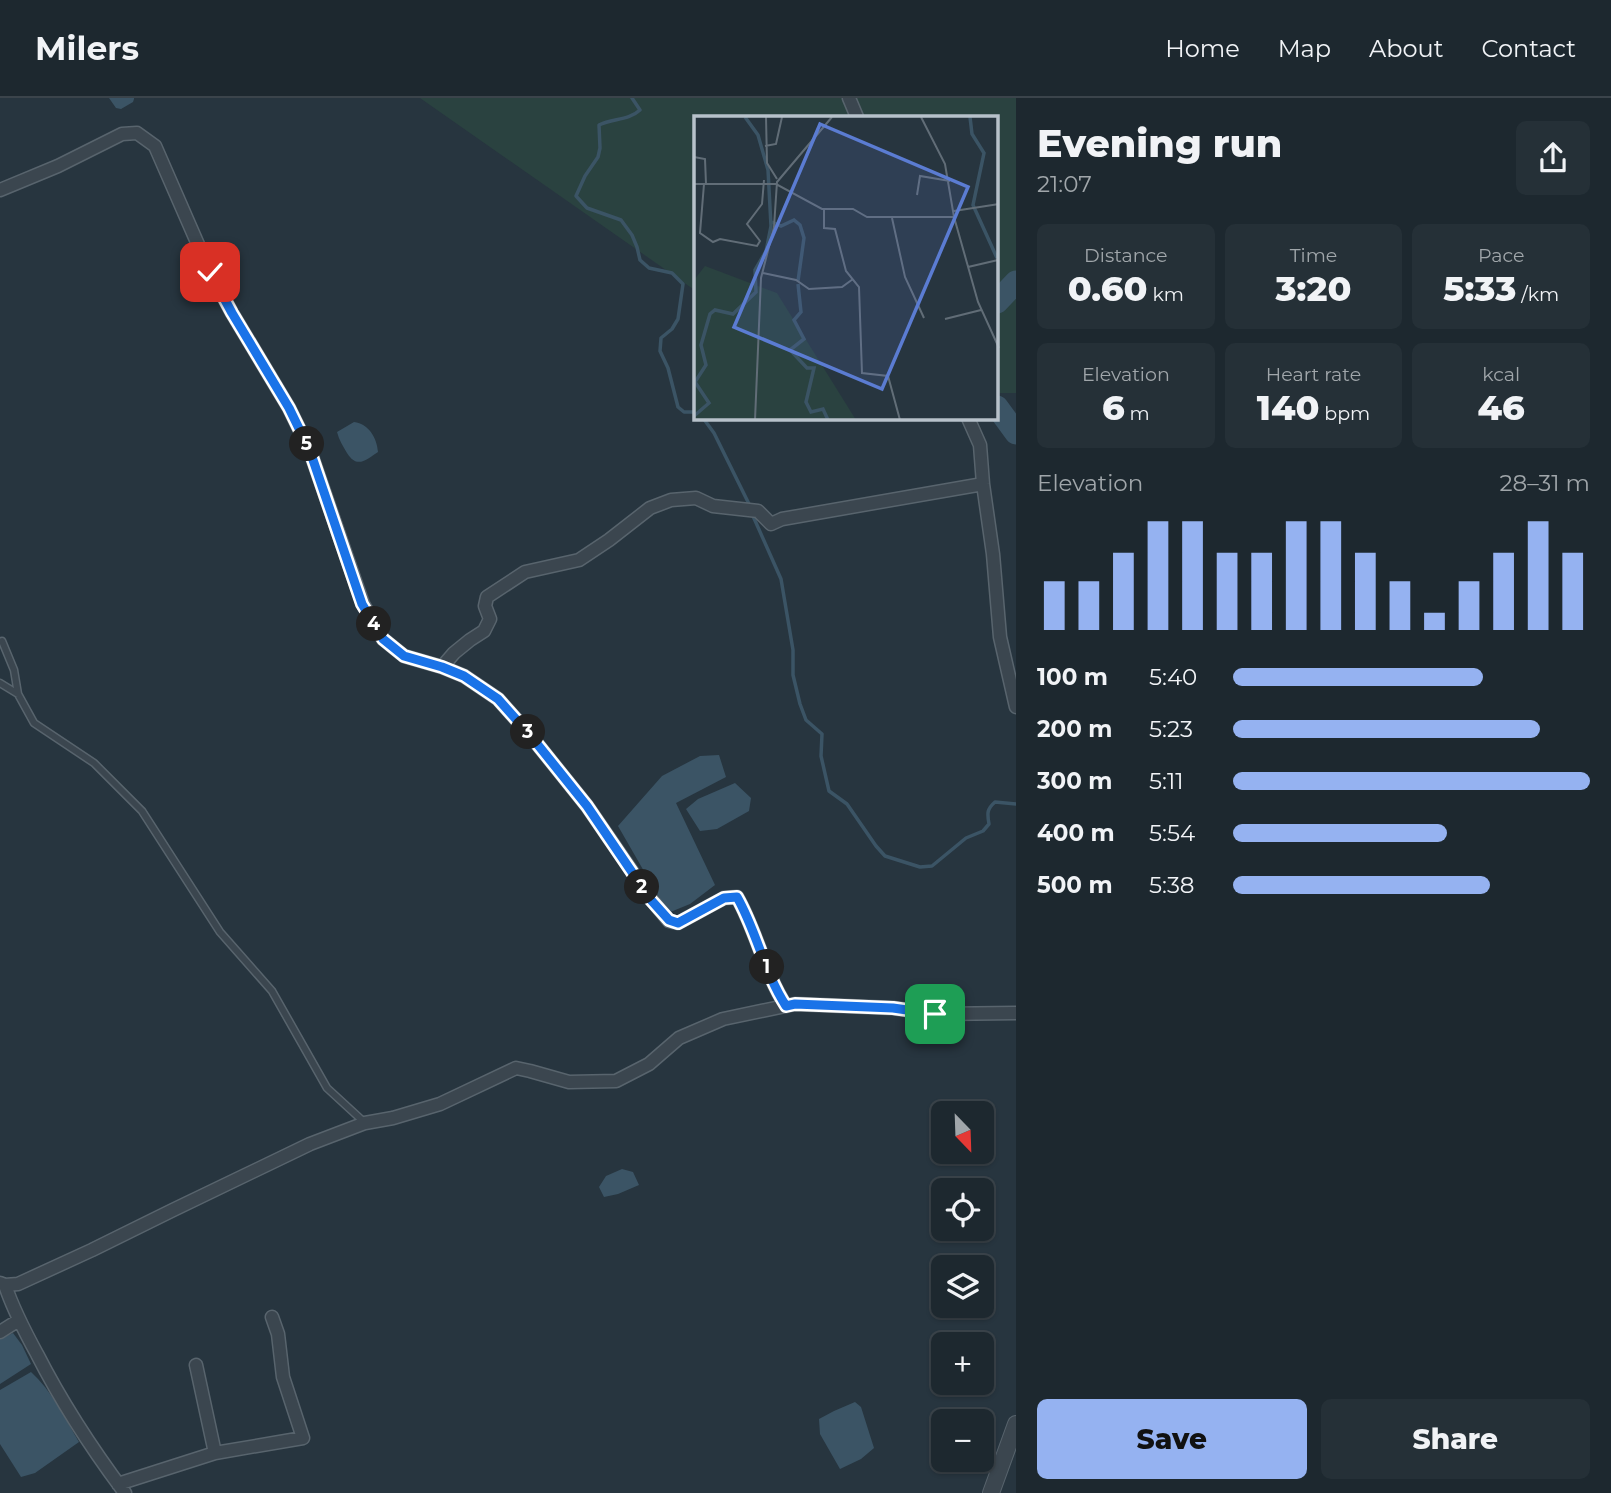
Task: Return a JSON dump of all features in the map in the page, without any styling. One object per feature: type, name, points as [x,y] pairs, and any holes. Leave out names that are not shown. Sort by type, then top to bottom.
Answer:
[{"type":"street","points":[[849,98],[857,116]]},
{"type":"street","points":[[0,190],[58,166],[122,134],[137,133],[155,146],[210,272],[289,408],[310,451],[362,604],[383,639],[404,656],[464,676],[498,699],[587,806],[651,900],[669,920],[678,923],[724,898],[737,897],[746,912],[775,988],[786,1006]]},
{"type":"street","points":[[969,420],[980,445],[1000,638],[1016,707]]},
{"type":"street","points":[[442,667],[454,653],[484,631],[490,619],[485,606],[487,597],[496,590],[525,572],[579,560],[650,508],[671,500],[696,498],[713,506],[758,510],[771,524],[782,519],[983,484]]},
{"type":"street","points":[[272,1317],[278,1334],[283,1377],[303,1438],[215,1453],[122,1488],[54,1387],[2,1284],[18,1284],[37,1276],[310,1144],[365,1123],[440,1104],[516,1068],[569,1082],[616,1081],[649,1064],[679,1038],[723,1019],[795,1004],[893,1008],[935,1014],[1016,1013]]},
{"type":"street","points":[[0,1332],[19,1320]]},
{"type":"street","points":[[196,1365],[215,1453]]},
{"type":"street","points":[[991,1493],[1016,1424]]},
{"type":"lane","points":[[2,641],[14,670],[18,694],[34,723],[94,763],[142,811],[220,932],[272,991],[327,1088],[365,1123]]},
{"type":"lane","points":[[0,682],[18,694]]},
{"type":"green space","points":[[420,98],[1016,98],[1016,393],[998,393],[998,116],[694,116],[694,290]]},
{"type":"water","points":[[109,98],[134,99],[121,109],[116,108]]},
{"type":"water","points":[[354,422],[368,429],[374,437],[378,452],[362,462],[351,458],[337,432]]},
{"type":"water","points":[[719,755],[726,777],[676,803],[715,885],[690,904],[668,913],[618,826],[662,776],[700,756]]},
{"type":"water","points":[[735,783],[751,798],[749,811],[717,829],[700,831],[686,809],[698,799]]},
{"type":"water","points":[[622,1169],[633,1172],[639,1185],[604,1197],[599,1187],[606,1176]]},
{"type":"water","points":[[13,1333],[31,1364],[0,1384],[0,1339]]},
{"type":"water","points":[[31,1372],[52,1396],[79,1442],[35,1473],[21,1477],[0,1444],[0,1390]]},
{"type":"water","points":[[855,1402],[861,1407],[874,1448],[861,1459],[840,1469],[820,1434],[819,1419]]},
{"type":"waterway","points":[[632,98],[640,110],[630,116],[599,125],[598,157],[576,196],[587,208],[621,220],[632,235],[640,260],[649,268],[672,273],[683,284],[678,319],[672,329],[661,338],[660,351],[668,368],[678,407],[684,412],[694,412]]},
{"type":"waterway","points":[[998,301],[1016,282]]},
{"type":"waterway","points":[[998,408],[1016,433]]},
{"type":"waterway","points":[[704,420],[714,433],[749,504]]},
{"type":"waterway","points":[[753,516],[781,579],[793,650],[793,675],[806,720],[822,734],[821,756],[829,791],[847,804],[885,856],[920,867],[932,866],[966,838],[983,831],[989,824],[988,812],[995,802],[1016,804]]},
{"type":"route","points":[[210,272],[289,408],[310,451],[362,604],[383,639],[404,656],[464,676],[498,699],[587,806],[651,900],[669,920],[678,923],[724,898],[737,897],[746,912],[775,988],[786,1006],[795,1004],[893,1008],[935,1014]]}]
